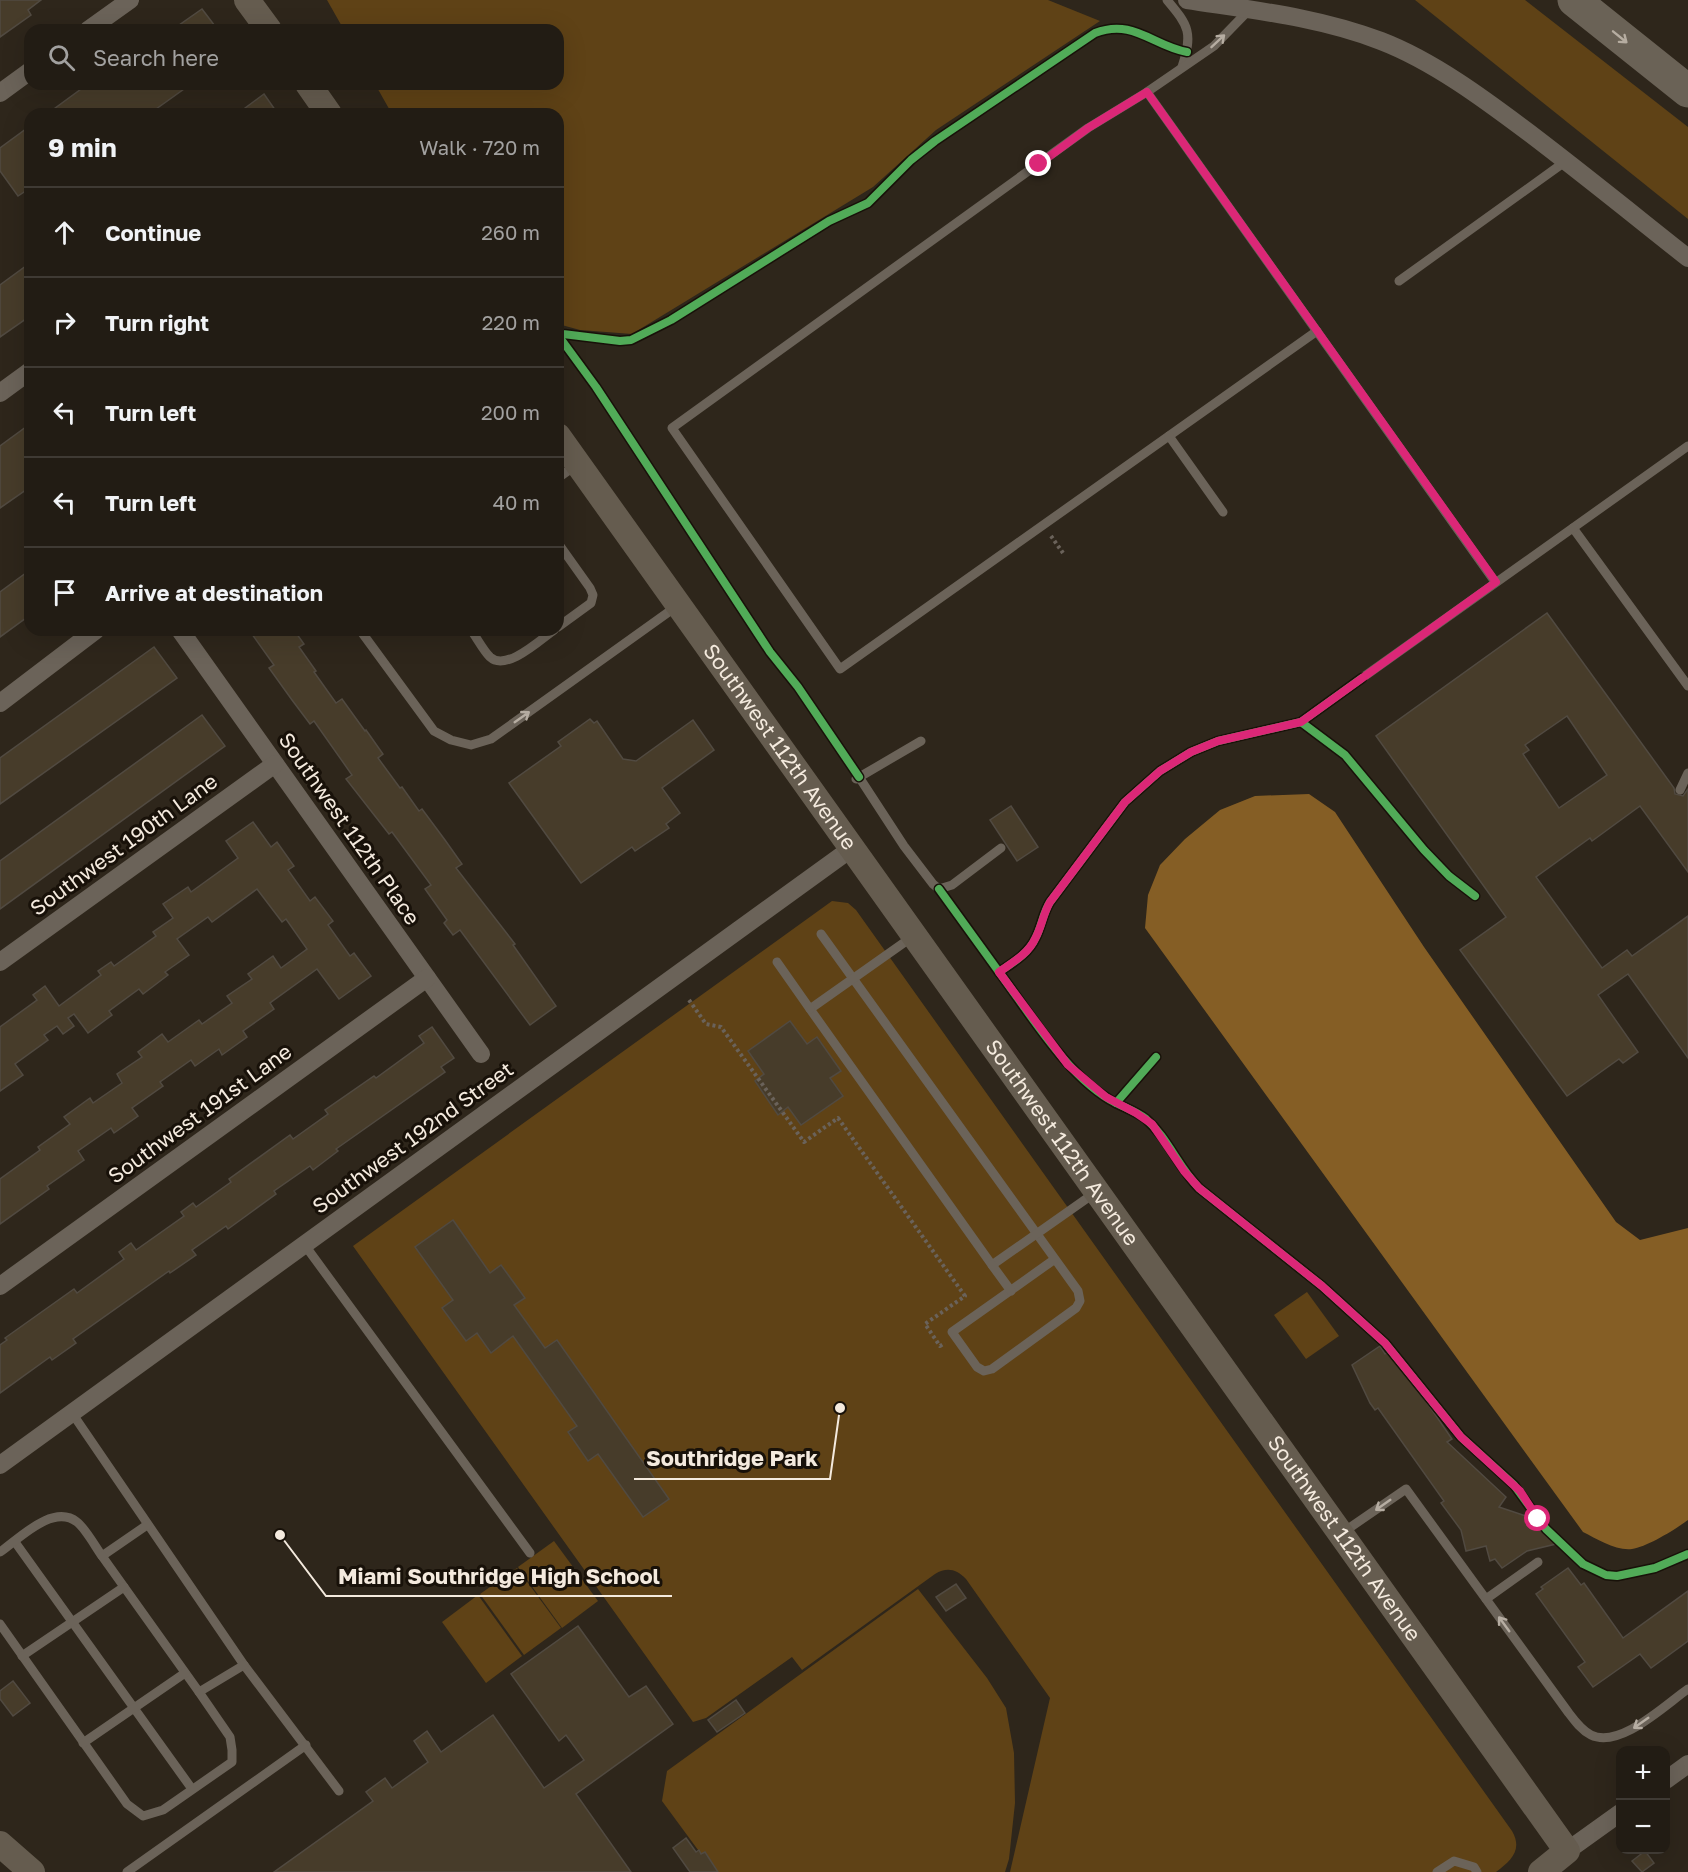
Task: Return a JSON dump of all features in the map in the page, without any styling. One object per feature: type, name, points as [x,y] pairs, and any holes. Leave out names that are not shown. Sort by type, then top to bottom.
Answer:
[{"type":"highway","points":[[1574,0],[1688,91]]},
{"type":"street","points":[[96,24],[130,0]]},
{"type":"street","points":[[247,0],[265,24]]},
{"type":"street","points":[[1187,0],[1328,24],[1384,42],[1442,73],[1486,101],[1688,258]]},
{"type":"street","points":[[0,93],[24,75]]},
{"type":"street","points":[[312,90],[326,108]]},
{"type":"street","points":[[0,393],[24,375]]},
{"type":"street","name":"Southwest 112th Avenue","points":[[568,471],[678,605],[1567,1851]]},
{"type":"street","points":[[0,703],[88,636]]},
{"type":"street","name":"Southwest 112th Place","points":[[184,636],[481,1053]]},
{"type":"street","name":"Southwest 190th Lane","points":[[0,962],[275,764]]},
{"type":"street","name":"Southwest 192nd Street","points":[[0,1465],[852,848]]},
{"type":"street","name":"Southwest 191st Lane","points":[[0,1286],[427,978]]},
{"type":"street","points":[[1670,1777],[1688,1764]]},
{"type":"street","points":[[1544,1871],[1567,1851],[1616,1816]]},
{"type":"street","points":[[0,1844],[32,1872]]},
{"type":"lane","points":[[1167,0],[1188,29],[1189,43],[1182,67]]},
{"type":"lane","points":[[1249,10],[1214,46],[1147,92],[1088,128],[672,428],[840,669],[1317,331]]},
{"type":"lane","points":[[1147,92],[1496,582]]},
{"type":"lane","points":[[1399,281],[1566,161]]},
{"type":"lane","points":[[1169,436],[1223,512]]},
{"type":"lane","points":[[1362,678],[1688,446]]},
{"type":"lane","points":[[1573,528],[1688,686]]},
{"type":"lane","points":[[564,551],[593,595],[591,603],[564,623]]},
{"type":"lane","points":[[364,636],[434,731],[451,740],[471,745],[491,739],[678,605]]},
{"type":"lane","points":[[475,636],[491,658],[501,662],[511,660],[546,636]]},
{"type":"lane","points":[[921,741],[858,778],[904,846],[939,889],[952,885],[1001,848]]},
{"type":"lane","points":[[1680,790],[1688,773]]},
{"type":"lane","points":[[821,934],[1035,1234],[1055,1259],[1078,1291],[1080,1301],[1076,1308],[992,1369],[984,1371],[977,1367],[952,1332],[1055,1259]]},
{"type":"lane","points":[[810,1009],[914,935]]},
{"type":"lane","points":[[777,962],[1011,1291]]},
{"type":"lane","points":[[992,1265],[1096,1191]]},
{"type":"lane","points":[[304,1244],[530,1553]]},
{"type":"lane","points":[[72,1413],[244,1665],[339,1791]]},
{"type":"lane","points":[[1340,1534],[1406,1489],[1568,1712],[1589,1734],[1600,1738],[1622,1734],[1634,1728],[1688,1689]]},
{"type":"lane","points":[[0,1552],[49,1517],[62,1515],[77,1521],[230,1737],[232,1762],[163,1810],[144,1816],[127,1804],[0,1624]]},
{"type":"lane","points":[[102,1556],[147,1525]]},
{"type":"lane","points":[[15,1542],[192,1790]]},
{"type":"lane","points":[[1486,1599],[1538,1562]]},
{"type":"lane","points":[[22,1656],[124,1587]]},
{"type":"lane","points":[[199,1692],[244,1665]]},
{"type":"lane","points":[[83,1743],[185,1673]]},
{"type":"lane","points":[[127,1872],[306,1745]]},
{"type":"lane","points":[[1437,1872],[1454,1861],[1474,1867],[1477,1872]]},
{"type":"path","points":[[1043,525],[1063,553]]},
{"type":"path","points":[[689,1000],[706,1024],[721,1027],[804,1142],[838,1118],[965,1296],[925,1324],[940,1346],[946,1343]]},
{"type":"shaded area","points":[[327,0],[1048,0],[1100,21],[936,130],[873,187],[632,334],[580,330],[564,326],[564,108],[389,108],[378,90],[564,90],[564,24],[341,24]]},
{"type":"shaded area","points":[[1415,0],[1525,0],[1688,127],[1688,219]]},
{"type":"shaded area","points":[[1309,794],[1335,812],[1424,947],[1616,1222],[1640,1240],[1688,1228],[1688,1520],[1645,1545],[1632,1549],[1620,1548],[1583,1532],[1145,928],[1148,895],[1160,865],[1185,839],[1220,810],[1255,796]]},
{"type":"shaded area","points":[[832,901],[848,903],[856,910],[1512,1831],[1516,1844],[1514,1855],[1496,1872],[1010,1872],[1050,1698],[966,1579],[951,1570],[935,1574],[802,1670],[792,1657],[706,1718],[693,1722],[353,1246]]},
{"type":"shaded area","points":[[1307,1292],[1339,1336],[1306,1359],[1274,1315]]},
{"type":"shaded area","points":[[554,1541],[598,1601],[562,1628],[518,1567]]},
{"type":"shaded area","points":[[517,1568],[561,1628],[524,1655],[480,1594]]},
{"type":"shaded area","points":[[918,1589],[987,1678],[1006,1708],[1014,1753],[1015,1803],[1009,1859],[1005,1872],[718,1872],[705,1852],[701,1854],[662,1801],[667,1771]]},
{"type":"shaded area","points":[[478,1595],[522,1656],[486,1683],[442,1622]]},
{"type":"building","points":[[0,0],[41,0],[28,10],[31,15],[0,37]]},
{"type":"building","points":[[202,9],[213,24],[181,24]]},
{"type":"building","points":[[80,90],[183,90],[157,108],[55,108]]},
{"type":"building","points":[[264,94],[274,108],[245,108]]},
{"type":"building","points":[[24,130],[24,192],[18,196],[0,171],[0,148]]},
{"type":"building","points":[[24,267],[24,320],[0,337],[0,285]]},
{"type":"building","points":[[24,428],[24,491],[0,508],[0,446]]},
{"type":"building","points":[[24,574],[24,619],[0,637],[0,592]]},
{"type":"building","points":[[1547,613],[1674,788],[1675,794],[1683,796],[1688,789],[1688,872],[1640,806],[1592,841],[1590,838],[1536,877],[1602,968],[1627,950],[1632,956],[1688,916],[1688,1058],[1628,974],[1598,995],[1638,1052],[1623,1063],[1619,1059],[1567,1096],[1460,950],[1506,917],[1376,736]],"holes":[[[1567,716],[1607,775],[1559,808],[1523,754],[1529,750],[1525,745]]]},
{"type":"building","points":[[253,636],[298,636],[304,644],[299,647],[316,671],[314,672],[336,703],[342,699],[366,730],[383,754],[378,758],[400,788],[402,787],[419,811],[422,809],[445,840],[462,864],[456,868],[515,944],[513,945],[556,1006],[530,1025],[460,930],[453,935],[444,923],[447,920],[425,889],[431,885],[392,832],[389,834],[346,779],[352,775],[314,721],[310,724],[269,668],[274,665]]},
{"type":"building","points":[[154,647],[177,678],[0,804],[0,758]]},
{"type":"building","points":[[202,715],[225,746],[0,909],[0,861]]},
{"type":"building","points":[[590,719],[594,723],[597,721],[623,759],[636,761],[693,720],[714,750],[662,788],[680,813],[666,824],[669,828],[635,851],[632,847],[581,883],[509,783],[561,746],[558,742]]},
{"type":"building","points":[[1011,806],[1038,847],[1017,861],[990,820]]},
{"type":"building","points":[[253,822],[271,847],[277,842],[294,866],[288,870],[310,901],[315,897],[333,921],[328,925],[350,956],[354,953],[371,976],[339,999],[317,969],[270,1003],[274,1009],[243,1031],[247,1037],[222,1055],[219,1049],[195,1066],[191,1060],[160,1082],[163,1086],[132,1108],[138,1116],[114,1133],[111,1128],[78,1151],[84,1160],[47,1186],[49,1189],[0,1224],[0,1179],[40,1150],[38,1147],[70,1124],[64,1117],[90,1098],[93,1103],[122,1083],[117,1074],[142,1057],[138,1052],[162,1034],[168,1042],[199,1020],[202,1024],[232,1003],[227,996],[252,979],[248,974],[273,956],[281,968],[307,949],[286,919],[282,922],[257,889],[212,922],[208,917],[177,939],[189,955],[165,972],[168,975],[143,994],[139,989],[109,1011],[112,1015],[88,1033],[74,1014],[68,1018],[74,1026],[63,1034],[57,1026],[44,1035],[48,1040],[15,1064],[23,1075],[0,1091],[0,1027],[37,1000],[33,995],[45,986],[59,1006],[101,975],[98,971],[111,962],[114,966],[156,936],[153,932],[173,918],[163,904],[188,887],[191,892],[238,858],[226,841]]},
{"type":"building","points":[[790,1021],[807,1044],[817,1037],[841,1071],[830,1078],[843,1096],[801,1125],[788,1107],[778,1115],[755,1081],[764,1074],[748,1051]]},
{"type":"building","points":[[432,1027],[454,1058],[441,1067],[445,1072],[336,1149],[338,1151],[313,1170],[310,1166],[274,1191],[276,1194],[228,1229],[226,1226],[192,1250],[196,1255],[170,1273],[169,1271],[73,1339],[76,1343],[52,1360],[50,1357],[0,1393],[0,1345],[7,1340],[5,1338],[74,1289],[77,1293],[124,1259],[119,1252],[131,1243],[136,1250],[184,1216],[181,1212],[193,1203],[196,1207],[231,1182],[229,1179],[290,1135],[293,1139],[328,1114],[325,1110],[374,1076],[376,1078],[424,1043],[419,1036]]},
{"type":"building","points":[[453,1220],[490,1273],[501,1265],[525,1298],[514,1305],[545,1348],[557,1340],[669,1499],[643,1517],[598,1454],[588,1461],[568,1432],[577,1426],[513,1336],[491,1353],[477,1333],[466,1341],[442,1308],[453,1300],[415,1247]]},
{"type":"building","points":[[1380,1346],[1385,1354],[1390,1350],[1430,1407],[1452,1439],[1447,1442],[1506,1497],[1499,1507],[1526,1516],[1556,1544],[1527,1551],[1502,1568],[1495,1559],[1490,1561],[1486,1546],[1466,1551],[1461,1530],[1441,1503],[1444,1501],[1378,1408],[1375,1410],[1370,1403],[1352,1365]]},
{"type":"building","points":[[1568,1568],[1581,1585],[1584,1583],[1623,1638],[1688,1591],[1688,1641],[1651,1668],[1640,1654],[1593,1687],[1578,1667],[1585,1662],[1536,1594],[1543,1589],[1541,1587]]},
{"type":"building","points":[[956,1584],[966,1598],[946,1611],[936,1597]]},
{"type":"building","points":[[578,1626],[629,1697],[646,1686],[673,1724],[576,1794],[631,1872],[274,1872],[373,1801],[366,1792],[385,1778],[392,1788],[428,1762],[414,1741],[427,1731],[441,1752],[493,1715],[544,1788],[584,1760],[566,1735],[559,1741],[511,1674]]},
{"type":"building","points":[[13,1681],[30,1703],[13,1716],[0,1699],[0,1691]]},
{"type":"building","points":[[736,1700],[745,1713],[717,1732],[708,1720]]},
{"type":"building","points":[[686,1838],[696,1852],[699,1850],[701,1854],[705,1852],[718,1872],[690,1872],[673,1848]]},
{"type":"building","points":[[1641,1854],[1647,1854],[1654,1863],[1642,1872],[1632,1861]]},
{"type":"cycle path","points":[[564,334],[620,341],[631,340],[671,320],[829,221],[868,203],[911,160],[935,141],[1095,33],[1108,29],[1132,31],[1187,52]]},
{"type":"cycle path","points":[[564,343],[596,387],[770,652],[798,687],[859,777]]},
{"type":"cycle path","points":[[939,889],[999,972],[1029,948],[1038,933],[1050,902],[1125,802],[1160,771],[1191,752],[1218,741],[1301,722],[1362,678]]},
{"type":"cycle path","points":[[1301,722],[1345,755],[1424,850],[1449,876],[1475,896]]},
{"type":"cycle path","points":[[999,972],[1067,1062],[1082,1078],[1116,1103],[1156,1057]]},
{"type":"cycle path","points":[[1116,1103],[1139,1114],[1154,1127],[1199,1188],[1322,1286],[1385,1343],[1461,1437],[1514,1485],[1546,1529],[1583,1564],[1606,1575],[1617,1576],[1655,1568],[1688,1554]]},
{"type":"place","name":"Southridge Park","points":[[840,1408]]},
{"type":"place","name":"Miami Southridge High School","points":[[280,1535]]},
{"type":"route","points":[[1039,164],[1088,128],[1147,92],[1496,582],[1301,722],[1239,735],[1202,747],[1168,765],[1147,781],[1115,813],[1050,902],[1036,937],[1025,954],[999,972],[1068,1065],[1106,1097],[1152,1124],[1184,1171],[1199,1188],[1322,1286],[1385,1343],[1461,1437],[1520,1491],[1538,1519]]}]
